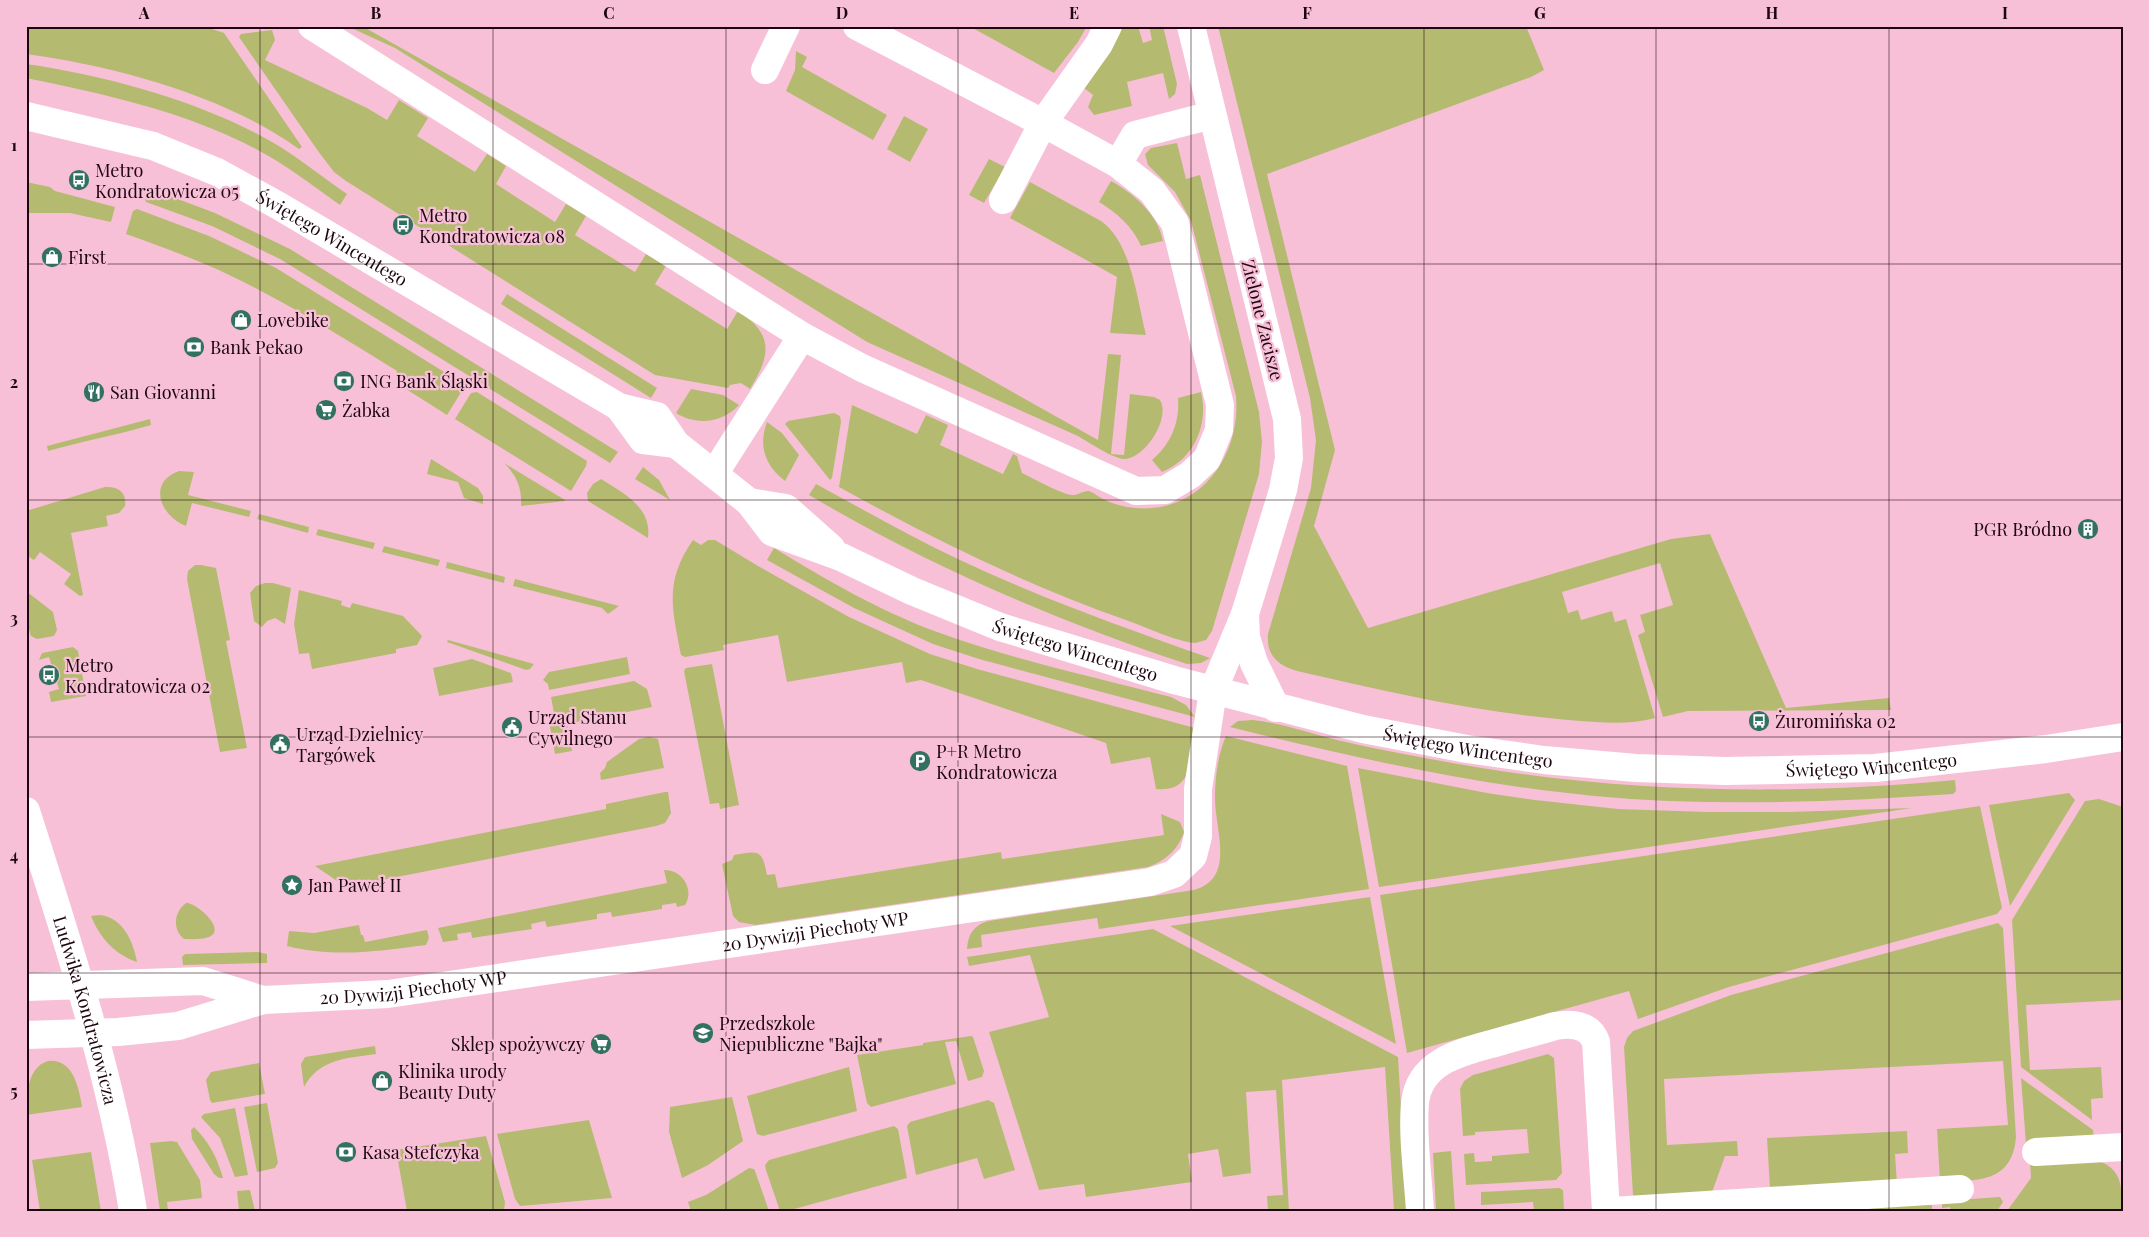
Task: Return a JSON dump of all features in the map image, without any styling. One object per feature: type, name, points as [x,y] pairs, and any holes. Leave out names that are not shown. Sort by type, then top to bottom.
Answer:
[{"type":"street","points":[[312,26],[802,336],[862,368],[1136,491],[1166,490],[1190,475],[1207,459],[1219,430],[1220,405],[1175,222],[1152,191],[1118,164],[857,26]]},
{"type":"street","points":[[765,70],[786,26]]},
{"type":"street","points":[[1003,200],[1043,123],[1098,44],[1108,26]]},
{"type":"street","name":"Zielone Zacisze","points":[[1190,26],[1287,419],[1290,443],[1289,458],[1282,490],[1246,614],[1213,691]]},
{"type":"street","points":[[1118,164],[1135,135],[1212,115]]},
{"type":"street","name":"Świętego Wincentego","points":[[26,116],[153,146],[217,172],[279,206],[619,407],[642,440],[676,444],[749,502],[772,532],[841,557],[912,591],[1000,627],[1213,691],[1276,708],[1415,739],[1493,753],[1574,763],[1691,770],[1794,771],[1875,768],[2046,749],[2123,737]]},
{"type":"street","points":[[714,474],[802,336]]},
{"type":"street","name":"Zielone Zacisze","points":[[1246,614],[1246,637],[1254,663],[1276,708]]},
{"type":"street","name":"20 Dywizji Piechoty WP","points":[[26,1035],[93,1033],[178,1026],[263,1000],[388,994],[723,943],[1150,882],[1174,874],[1193,856],[1198,836],[1198,789],[1213,691]]},
{"type":"street","name":"Ludwika Kondratowicza","points":[[26,811],[80,984],[117,1131],[133,1211]]},
{"type":"street","name":"20 Dywizji Piechoty WP","points":[[26,987],[202,981],[263,1000]]},
{"type":"street","points":[[1420,1211],[1415,1110],[1418,1090],[1422,1081],[1435,1066],[1459,1053],[1561,1025],[1576,1025],[1588,1029],[1594,1037],[1597,1048],[1606,1211]]},
{"type":"street","points":[[2036,1152],[2123,1147]]},
{"type":"street","points":[[1612,1211],[1960,1190]]},
{"type":"green space","points":[[26,26],[203,26],[224,33],[302,147],[299,149],[270,130],[238,113],[168,86],[96,66],[26,54]]},
{"type":"green space","points":[[347,26],[362,26],[1098,440],[1108,354],[1121,355],[1111,454],[1124,455],[1130,394],[1154,397],[1160,400],[1162,417],[1159,427],[1148,445],[1140,452],[1132,457],[1119,458],[1101,450],[1078,436],[867,342],[395,48]]},
{"type":"green space","points":[[969,26],[1087,26],[1078,42],[1054,73]]},
{"type":"green space","points":[[1121,26],[1138,26],[1143,43],[1152,40],[1149,26],[1163,26],[1177,84],[1175,94],[1169,99],[1163,73],[1127,82],[1132,106],[1094,115],[1088,107],[1093,95],[1084,88],[1110,53]]},
{"type":"green space","points":[[1218,26],[1526,26],[1544,70],[1531,77],[1267,174],[1335,450],[1314,526],[1368,628],[1671,539],[1710,534],[1786,708],[1889,698],[1891,710],[1688,711],[1663,717],[1638,635],[1645,632],[1640,615],[1673,605],[1660,563],[1562,592],[1568,613],[1578,610],[1581,620],[1612,611],[1615,622],[1626,619],[1655,718],[1623,723],[1568,720],[1500,712],[1398,694],[1297,671],[1279,663],[1271,654],[1268,634],[1311,488],[1316,440],[1310,398]]},
{"type":"green space","points":[[272,30],[275,40],[265,60],[367,108],[387,120],[399,100],[428,118],[417,136],[475,172],[487,154],[506,166],[496,184],[555,222],[566,204],[586,216],[575,235],[635,272],[646,254],[666,266],[655,284],[727,329],[738,311],[750,320],[763,337],[765,355],[762,366],[750,389],[741,383],[730,385],[728,388],[655,375],[334,172],[239,37],[241,34]]},
{"type":"green space","points":[[796,51],[807,57],[802,67],[887,115],[873,140],[786,91],[795,70]]},
{"type":"green space","points":[[26,64],[88,75],[120,83],[153,92],[216,114],[282,148],[347,194],[340,205],[265,154],[227,135],[199,124],[114,97],[26,78]]},
{"type":"green space","points":[[904,116],[928,129],[910,162],[887,149]]},
{"type":"green space","points":[[1177,143],[1186,179],[1200,175],[1259,412],[1262,442],[1259,474],[1212,631],[1206,640],[1195,643],[1178,640],[1052,592],[979,560],[839,487],[852,405],[917,434],[926,415],[948,425],[940,445],[1003,474],[1013,454],[1017,456],[1022,473],[1047,486],[1071,495],[1089,491],[1107,501],[1123,506],[1136,508],[1159,507],[1179,501],[1197,491],[1212,476],[1223,459],[1231,440],[1236,418],[1236,396],[1191,221],[1175,192],[1148,165],[1145,154],[1151,148]]},
{"type":"green space","points":[[989,159],[1005,167],[984,203],[969,195]]},
{"type":"green space","points":[[1111,181],[1136,198],[1150,213],[1156,222],[1163,241],[1141,246],[1138,239],[1123,221],[1112,210],[1099,202]]},
{"type":"green space","points":[[26,182],[50,187],[55,191],[115,207],[111,222],[70,213],[26,213]]},
{"type":"green space","points":[[1030,182],[1101,221],[1111,231],[1120,243],[1132,273],[1146,335],[1110,333],[1117,277],[1010,218]]},
{"type":"green space","points":[[146,187],[215,213],[290,249],[618,452],[610,463],[280,259],[212,226],[146,202],[144,196]]},
{"type":"green space","points":[[137,209],[209,236],[276,268],[462,383],[463,389],[447,415],[406,389],[396,374],[397,371],[294,309],[210,266],[126,234],[133,211]]},
{"type":"green space","points":[[507,294],[657,388],[651,398],[501,304]]},
{"type":"green space","points":[[691,389],[723,395],[739,405],[725,416],[717,419],[709,421],[692,420],[676,413]]},
{"type":"green space","points":[[477,392],[587,461],[571,491],[455,419],[471,393]]},
{"type":"green space","points":[[1201,392],[1203,417],[1197,439],[1183,459],[1162,472],[1152,460],[1159,454],[1173,432],[1176,424],[1178,398]]},
{"type":"green space","points":[[834,413],[840,416],[841,422],[832,478],[830,480],[785,424],[788,421]]},
{"type":"green space","points":[[150,419],[151,425],[48,451],[47,446]]},
{"type":"green space","points":[[767,422],[782,433],[799,455],[785,481],[772,469],[765,455],[763,439]]},
{"type":"green space","points":[[431,459],[478,488],[483,496],[483,504],[464,498],[458,482],[427,474]]},
{"type":"green space","points":[[504,463],[565,501],[521,506],[521,494],[518,483]]},
{"type":"green space","points":[[643,467],[659,480],[670,500],[635,479]]},
{"type":"green space","points":[[179,471],[194,472],[188,495],[251,511],[249,517],[192,503],[186,526],[177,521],[169,515],[164,507],[160,491],[163,483],[169,476]]},
{"type":"green space","points":[[601,479],[627,496],[641,509],[648,527],[648,538],[588,501],[587,493],[593,484]]},
{"type":"green space","points":[[816,484],[924,542],[991,574],[1084,612],[1210,658],[1201,663],[1187,664],[1089,629],[994,590],[900,545],[809,495]]},
{"type":"green space","points":[[105,487],[121,491],[125,497],[125,506],[119,513],[106,516],[108,526],[71,533],[83,595],[80,596],[64,584],[71,574],[40,552],[34,560],[26,555],[26,511]]},
{"type":"green space","points":[[259,514],[309,527],[308,533],[257,519]]},
{"type":"green space","points":[[318,529],[375,543],[373,549],[316,535]]},
{"type":"green space","points":[[693,540],[701,545],[708,540],[715,540],[849,617],[930,654],[977,669],[1195,728],[1186,776],[1173,787],[1156,789],[1150,757],[1111,764],[1106,743],[921,680],[906,683],[902,662],[787,682],[778,635],[723,645],[724,650],[685,657],[681,655],[673,609],[673,596],[674,582],[678,569]]},
{"type":"green space","points":[[384,546],[440,560],[438,566],[382,552]]},
{"type":"green space","points":[[774,548],[855,595],[918,625],[997,652],[1171,697],[1186,705],[1195,717],[979,659],[933,644],[854,608],[767,560]]},
{"type":"green space","points":[[447,562],[505,577],[504,583],[446,568]]},
{"type":"green space","points":[[195,565],[216,568],[230,640],[226,641],[247,748],[220,752],[187,579],[188,571]]},
{"type":"green space","points":[[515,579],[619,606],[608,614],[602,608],[513,586]]},
{"type":"green space","points":[[273,583],[291,588],[285,624],[275,618],[267,621],[262,627],[254,621],[250,593],[256,586]]},
{"type":"green space","points":[[299,590],[342,601],[341,605],[350,608],[352,603],[403,616],[422,636],[417,645],[396,649],[396,653],[312,669],[309,653],[299,654],[294,624]]},
{"type":"green space","points":[[26,591],[53,612],[57,630],[54,636],[37,639],[31,636],[26,620]]},
{"type":"green space","points":[[448,640],[534,664],[530,669],[526,670],[447,642]]},
{"type":"green space","points":[[73,647],[78,651],[86,696],[51,702],[49,692],[59,689],[49,657],[39,660],[42,653]]},
{"type":"green space","points":[[627,657],[630,674],[549,690],[548,684],[543,680],[549,672]]},
{"type":"green space","points":[[472,659],[511,673],[513,682],[439,696],[433,668]]},
{"type":"green space","points":[[712,664],[739,805],[720,809],[719,803],[710,804],[684,671],[686,668]]},
{"type":"green space","points":[[634,681],[647,689],[652,707],[567,724],[572,751],[555,754],[549,721],[555,719],[551,697]]},
{"type":"green space","points":[[1253,720],[1427,759],[1599,783],[1658,787],[1777,789],[1837,788],[1955,780],[1956,791],[1953,794],[1908,797],[1774,802],[1684,801],[1594,796],[1456,777],[1320,749],[1230,727],[1238,721]]},
{"type":"green space","points":[[1226,736],[1347,766],[1369,889],[1099,929],[1097,918],[981,935],[982,947],[967,949],[969,939],[975,928],[988,921],[1194,890],[1207,884],[1215,875],[1219,863],[1220,850],[1215,789],[1219,758]]},
{"type":"green space","points":[[649,737],[658,739],[664,768],[601,780],[600,773],[605,768],[607,762],[639,739]]},
{"type":"green space","points":[[1358,768],[1487,793],[1618,809],[1789,812],[1912,808],[1379,887]]},
{"type":"green space","points":[[668,792],[671,813],[665,823],[656,826],[346,887],[315,866],[606,809],[606,804]]},
{"type":"green space","points":[[2069,793],[2075,800],[2010,906],[1989,805]]},
{"type":"green space","points":[[2099,799],[2123,807],[2123,1000],[2026,1005],[2030,1070],[2101,1067],[2103,1098],[2091,1099],[2092,1120],[2021,1067],[2012,920],[2085,801]]},
{"type":"green space","points":[[1980,806],[2002,908],[1997,914],[1729,987],[1638,1019],[1629,991],[1407,1053],[1380,895]]},
{"type":"green space","points":[[1161,814],[1180,822],[1184,832],[1170,854],[1160,862],[1148,867],[756,925],[739,922],[733,916],[722,864],[732,860],[734,855],[749,852],[758,854],[761,856],[767,875],[775,874],[778,888],[1001,852],[1002,859],[1164,835]]},
{"type":"green space","points":[[664,870],[676,873],[685,882],[688,899],[685,905],[677,907],[676,903],[662,905],[662,909],[612,917],[611,912],[597,914],[597,919],[547,927],[545,921],[531,924],[532,929],[472,938],[471,932],[457,934],[458,940],[443,942],[438,928],[667,883]]},
{"type":"green space","points":[[1370,897],[1396,1044],[1170,926]]},
{"type":"green space","points":[[186,903],[203,911],[213,923],[214,933],[209,937],[184,939],[180,935],[176,921],[179,911]]},
{"type":"green space","points":[[100,915],[115,921],[126,932],[137,962],[121,955],[103,938],[91,916]]},
{"type":"green space","points":[[1998,923],[2003,928],[2016,1137],[2008,1164],[2000,1171],[1979,1179],[1940,1182],[1937,1129],[2008,1125],[2003,1061],[1664,1079],[1667,1145],[1737,1141],[1738,1156],[1725,1156],[1711,1195],[1637,1200],[1633,1195],[1624,1047],[1627,1038],[1633,1031],[1731,995]]},
{"type":"green space","points":[[359,925],[365,942],[427,930],[429,938],[426,945],[340,953],[305,950],[287,946],[289,931],[314,933]]},
{"type":"green space","points":[[1153,929],[1398,1057],[1407,1211],[1394,1211],[1385,1067],[1282,1080],[1289,1211],[1268,1211],[1267,1196],[1283,1195],[1276,1090],[1246,1092],[1251,1173],[1223,1177],[1218,1149],[1188,1154],[1192,1182],[1086,1197],[1084,1184],[1039,1190],[989,1032],[1049,1017],[1030,955],[969,966],[967,957]]},
{"type":"green space","points":[[258,952],[267,954],[267,963],[183,965],[182,957],[185,954]]},
{"type":"green space","points":[[973,1037],[984,1071],[982,1077],[968,1081],[956,1041],[945,1042],[956,1084],[871,1107],[867,1103],[857,1055]]},
{"type":"green space","points":[[375,1046],[376,1054],[344,1059],[326,1065],[310,1078],[304,1087],[301,1064],[305,1057]]},
{"type":"green space","points":[[1548,1054],[1554,1058],[1562,1173],[1556,1180],[1466,1185],[1464,1154],[1474,1153],[1475,1162],[1492,1161],[1492,1156],[1529,1153],[1527,1129],[1475,1132],[1475,1135],[1463,1136],[1460,1089],[1464,1081],[1473,1075]]},
{"type":"green space","points":[[48,1061],[57,1061],[69,1069],[77,1083],[82,1107],[26,1115],[27,1092],[32,1076],[41,1064]]},
{"type":"green space","points":[[259,1063],[265,1094],[212,1103],[206,1080],[211,1072]]},
{"type":"green space","points":[[849,1067],[857,1111],[763,1136],[757,1134],[747,1096]]},
{"type":"green space","points":[[2021,1078],[2093,1130],[2094,1140],[2026,1144]]},
{"type":"green space","points":[[732,1097],[743,1141],[708,1165],[682,1178],[669,1132],[670,1107]]},
{"type":"green space","points":[[988,1100],[994,1103],[1015,1170],[984,1179],[977,1158],[916,1175],[907,1126],[910,1122]]},
{"type":"green space","points":[[267,1103],[278,1163],[275,1168],[257,1172],[244,1107]]},
{"type":"green space","points":[[235,1108],[248,1175],[235,1177],[220,1138],[201,1117],[204,1114]]},
{"type":"green space","points":[[589,1120],[612,1198],[520,1206],[515,1199],[497,1134]]},
{"type":"green space","points":[[894,1126],[898,1129],[907,1178],[787,1211],[780,1211],[766,1170],[765,1165],[769,1160]]},
{"type":"green space","points":[[194,1127],[212,1150],[223,1178],[219,1178],[214,1174],[192,1139],[191,1130]]},
{"type":"green space","points":[[1907,1131],[1908,1153],[1895,1154],[1897,1184],[1770,1189],[1767,1138]]},
{"type":"green space","points":[[486,1136],[505,1202],[504,1211],[407,1211],[396,1150]]},
{"type":"green space","points":[[177,1142],[200,1180],[202,1198],[167,1202],[168,1211],[160,1211],[150,1143]]},
{"type":"green space","points":[[1451,1151],[1455,1211],[1436,1211],[1433,1153]]},
{"type":"green space","points":[[91,1152],[101,1211],[40,1211],[32,1160]]},
{"type":"green space","points":[[2099,1161],[2113,1170],[2120,1181],[2122,1211],[2007,1211],[2031,1178],[2030,1163]]},
{"type":"green space","points":[[749,1168],[755,1171],[769,1211],[691,1211],[688,1202],[706,1195]]},
{"type":"green space","points":[[1559,1188],[1563,1190],[1564,1211],[1534,1211],[1533,1202],[1481,1205],[1481,1192]]},
{"type":"green space","points":[[250,1190],[255,1211],[239,1211],[237,1191]]},
{"type":"green space","points":[[2000,1197],[2003,1202],[1997,1211],[1951,1211],[1950,1207],[1942,1208],[1942,1201]]},
{"type":"green space","points":[[1932,1202],[1932,1211],[1871,1211],[1871,1205]]},
{"type":"place","name":"Metro Kondratowicza 05","points":[[79,180]]},
{"type":"place","name":"Metro Kondratowicza 08","points":[[403,225]]},
{"type":"place","name":"First","points":[[52,257]]},
{"type":"place","name":"Lovebike","points":[[241,320]]},
{"type":"place","name":"Bank Pekao","points":[[194,347]]},
{"type":"place","name":"ING Bank Śląski","points":[[344,381]]},
{"type":"place","name":"San Giovanni","points":[[94,392]]},
{"type":"place","name":"Żabka","points":[[326,410]]},
{"type":"place","name":"PGR Bródno","points":[[2088,529]]},
{"type":"place","name":"Metro Kondratowicza 02","points":[[49,675]]},
{"type":"place","name":"Żuromińska 02","points":[[1759,721]]},
{"type":"place","name":"Urząd Stanu Cywilnego","points":[[512,727]]},
{"type":"place","name":"Urząd Dzielnicy Targówek","points":[[280,744]]},
{"type":"place","name":"P+R Metro Kondratowicza","points":[[920,761]]},
{"type":"place","name":"Jan Paweł II","points":[[292,885]]},
{"type":"place","name":"Przedszkole Niepubliczne \"Bajka\"","points":[[703,1033]]},
{"type":"place","name":"Sklep spożywczy","points":[[601,1044]]},
{"type":"place","name":"Klinika urody Beauty Duty","points":[[382,1081]]},
{"type":"place","name":"Kasa Stefczyka","points":[[346,1152]]}]
